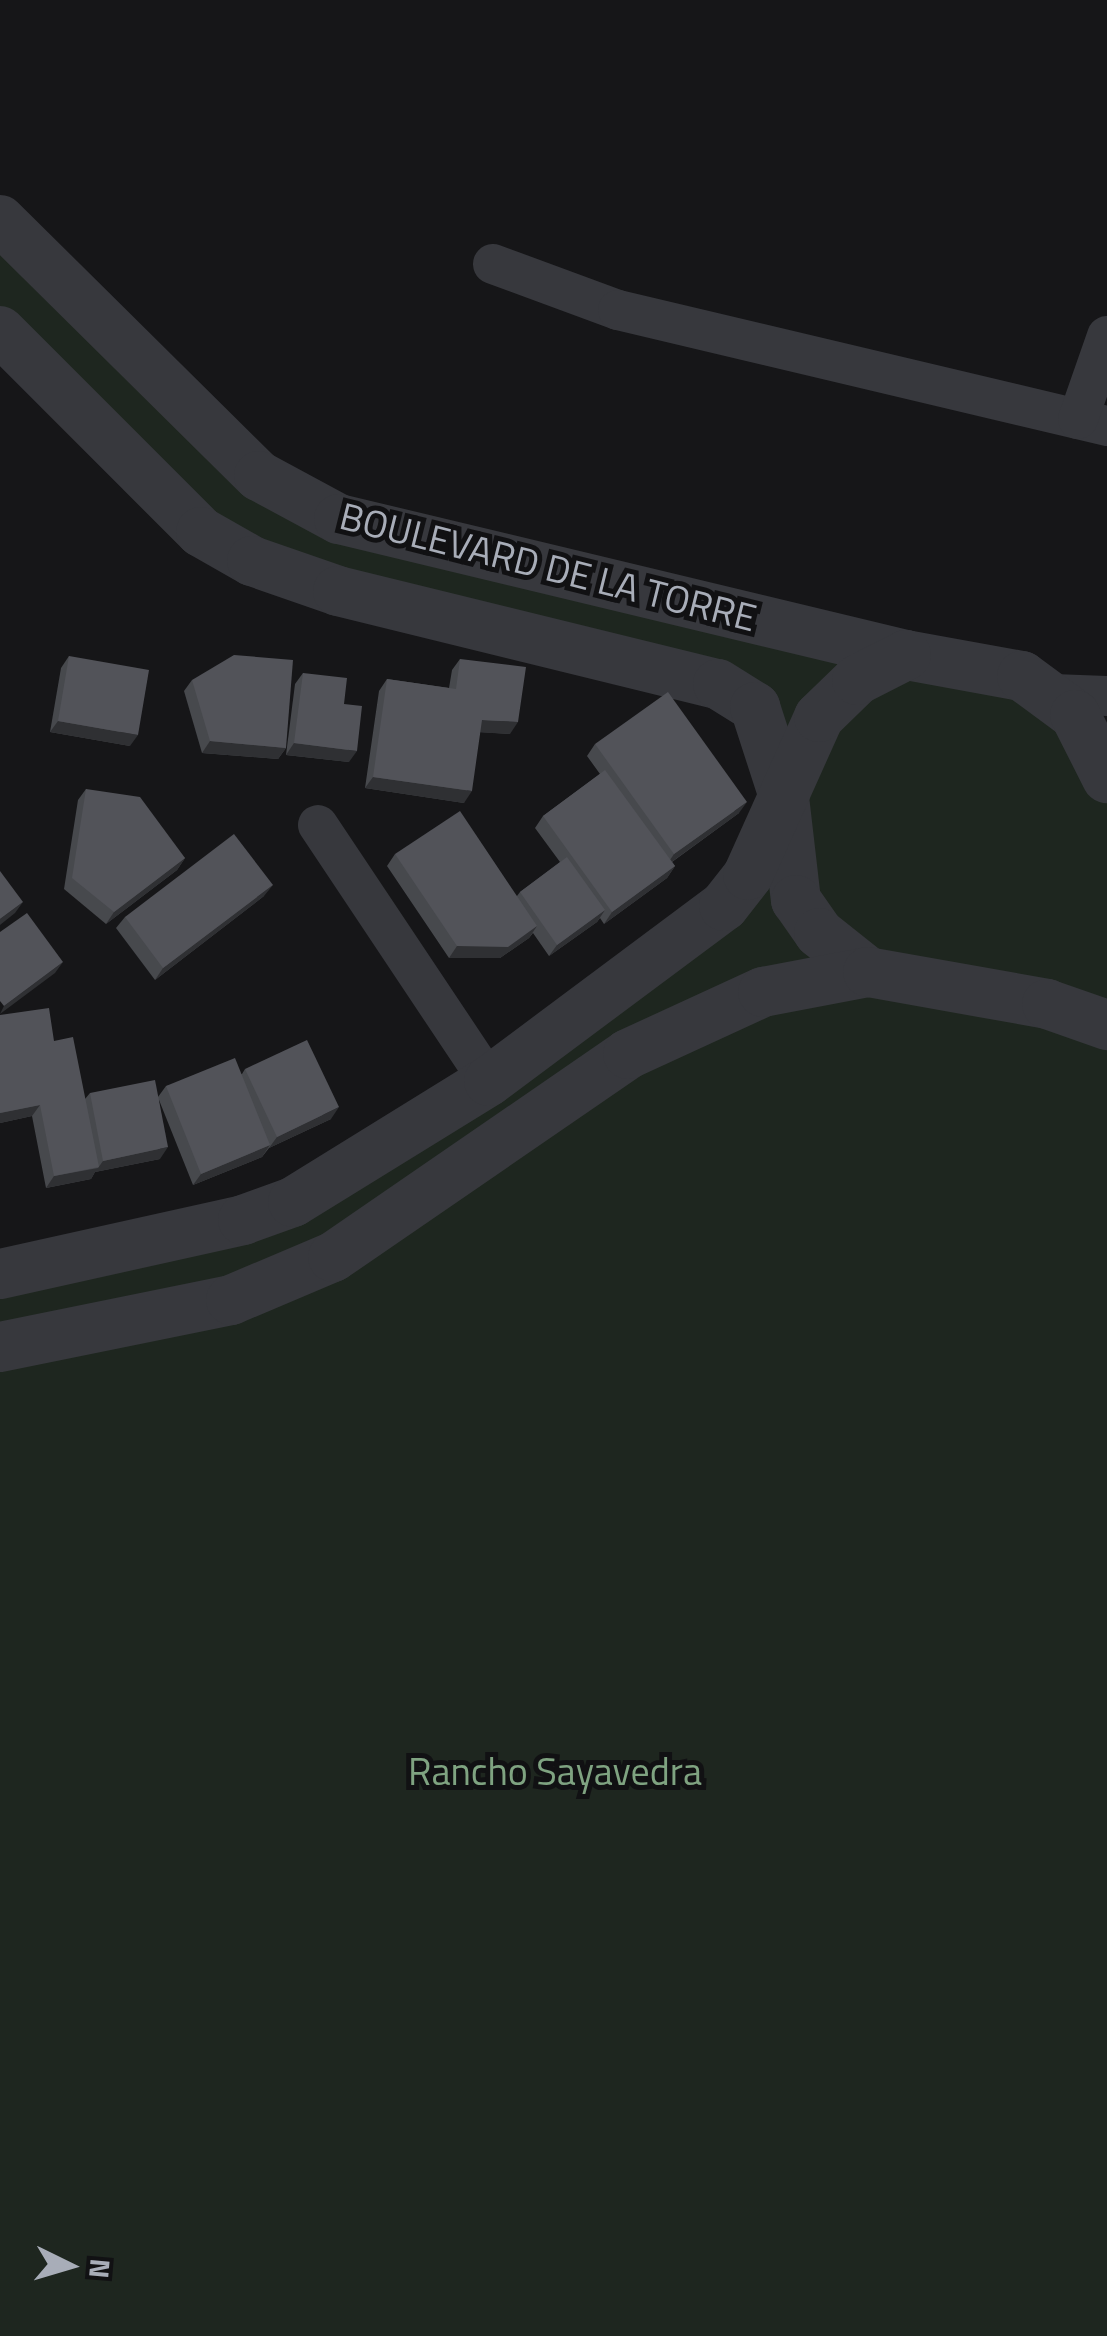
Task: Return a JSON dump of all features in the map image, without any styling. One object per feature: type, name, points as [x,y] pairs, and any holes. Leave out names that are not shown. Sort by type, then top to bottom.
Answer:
[{"type":"street","name":"BOULEVARD DE LA TORRE","points":[[0,220],[259,476],[340,519],[906,655],[1022,676],[1053,694]]},
{"type":"street","points":[[493,264],[618,310],[1093,422],[1107,336]]},
{"type":"street","name":"BOULEVARD DE LA TORRE","points":[[0,331],[201,532],[252,562],[338,591],[718,684],[754,708],[784,797],[796,900],[819,934],[868,972]]},
{"type":"street","points":[[0,1274],[243,1220],[293,1202],[489,1082],[724,906],[748,875],[819,717],[857,680],[906,655]]},
{"type":"street","points":[[1053,694],[1107,696]]},
{"type":"street","points":[[1053,694],[1092,738],[1107,778]]},
{"type":"street","points":[[318,825],[489,1082]]},
{"type":"street","points":[[0,1347],[144,1323],[232,1300],[333,1258],[628,1054],[763,992],[868,972],[1048,1004],[1107,1025]]},
{"type":"green space","name":"Rancho Sayavedra","points":[[0,220],[259,475],[339,519],[905,659],[1021,679],[1075,716],[1092,739],[1107,778],[1107,2336],[0,2336],[0,1274],[243,1220],[293,1202],[489,1081],[724,906],[748,875],[784,800],[776,748],[756,705],[721,682],[338,591],[252,561],[201,532],[0,333]],"holes":[[[784,800],[799,898],[822,932],[864,969],[818,934],[795,901],[785,857]]]},
{"type":"building","points":[[234,655],[293,660],[286,748],[210,741],[192,680]]},
{"type":"building","points":[[69,656],[149,670],[138,735],[58,721]]},
{"type":"building","points":[[460,659],[526,667],[518,722],[482,720],[472,791],[373,777],[387,679],[456,689]]},
{"type":"building","points":[[303,673],[347,678],[344,704],[362,706],[357,751],[294,743]]},
{"type":"building","points":[[668,692],[747,802],[674,854],[595,744]]},
{"type":"building","points":[[605,770],[675,866],[612,912],[543,816]]},
{"type":"building","points":[[86,789],[140,797],[185,858],[114,912],[72,878]]},
{"type":"building","points":[[460,811],[537,926],[508,947],[457,946],[395,854]]},
{"type":"building","points":[[234,834],[273,885],[163,968],[125,917]]},
{"type":"building","points":[[567,857],[605,910],[557,945],[520,892]]},
{"type":"building","points":[[0,871],[23,902],[0,919]]},
{"type":"building","points":[[27,913],[63,962],[4,1006],[0,1001],[0,932]]},
{"type":"building","points":[[49,1008],[54,1041],[73,1037],[99,1167],[54,1176],[40,1105],[0,1113],[0,1015]]},
{"type":"building","points":[[307,1040],[339,1107],[277,1137],[245,1069]]},
{"type":"building","points":[[235,1058],[270,1145],[201,1174],[166,1086]]},
{"type":"building","points":[[155,1080],[168,1147],[103,1161],[90,1093]]}]
